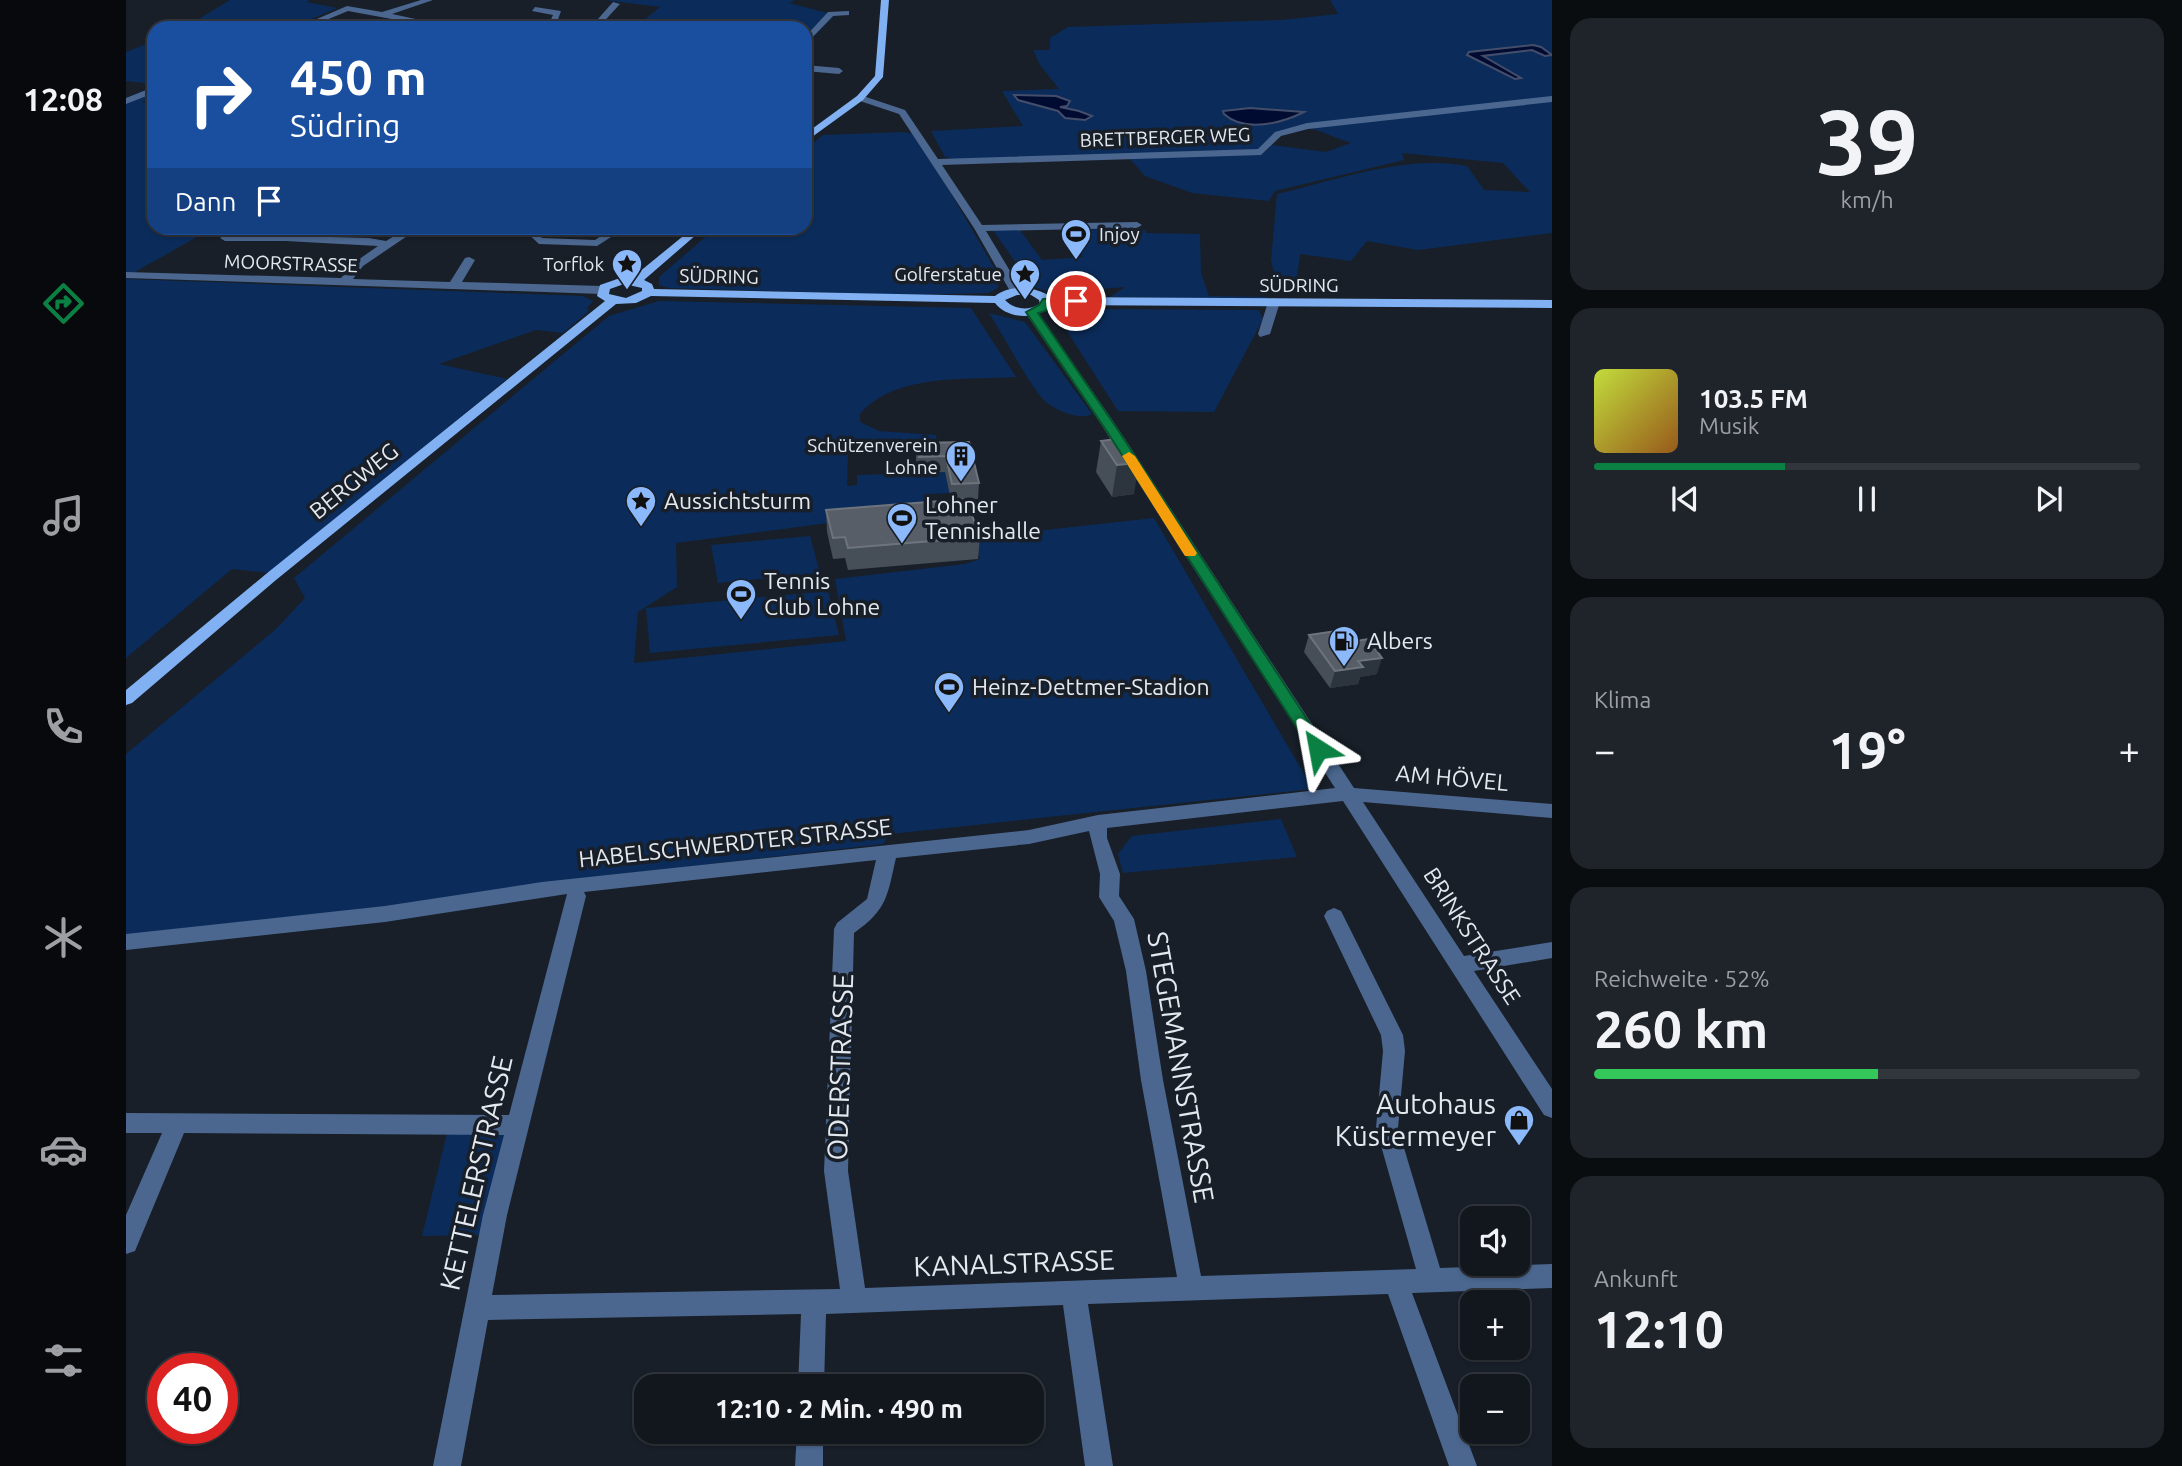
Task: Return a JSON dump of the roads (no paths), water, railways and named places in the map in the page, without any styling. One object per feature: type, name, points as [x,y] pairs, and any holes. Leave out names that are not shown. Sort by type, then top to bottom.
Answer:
[{"type":"main road","points":[[812,134],[860,98],[879,77],[885,0]]},
{"type":"main road","points":[[636,281],[691,235]]},
{"type":"main road","points":[[614,301],[603,296],[602,290],[618,281],[636,281],[648,286],[648,292]]},
{"type":"main road","points":[[1016,290],[1004,294],[999,300],[1008,309],[1031,312],[1044,307],[1046,301]]},
{"type":"main road","name":"SÜDRING","points":[[1016,290],[1033,292],[1046,301],[1552,304]]},
{"type":"main road","name":"SÜDRING","points":[[648,292],[999,300]]},
{"type":"main road","name":"BERGWEG","points":[[126,699],[271,577],[614,301],[636,300],[648,292]]},
{"type":"street","points":[[381,15],[429,0]]},
{"type":"street","points":[[600,21],[616,4]]},
{"type":"street","points":[[316,21],[347,8],[415,21]]},
{"type":"street","points":[[535,9],[558,12],[554,21]]},
{"type":"street","points":[[812,34],[831,14],[846,13]]},
{"type":"street","points":[[812,69],[839,71]]},
{"type":"street","points":[[126,102],[147,93]]},
{"type":"street","points":[[860,98],[902,112],[937,162],[1016,290]]},
{"type":"street","name":"BRETTBERGER WEG","points":[[937,162],[1261,152],[1278,134],[1307,127],[1552,99]]},
{"type":"street","points":[[979,228],[1137,225]]},
{"type":"street","points":[[225,238],[259,235]]},
{"type":"street","points":[[304,235],[388,245]]},
{"type":"street","points":[[344,282],[359,264],[403,235]]},
{"type":"street","points":[[533,235],[539,241],[583,244],[603,241],[611,235]]},
{"type":"street","points":[[454,285],[469,260]]},
{"type":"street","name":"MOORSTRASSE","points":[[126,275],[602,290]]},
{"type":"street","points":[[1264,334],[1274,302]]},
{"type":"street","name":"BRINKSTRASSE","points":[[1031,312],[1109,426],[1552,1108]]},
{"type":"street","name":"AM HÖVEL","points":[[1349,794],[1552,811]]},
{"type":"street","name":"HABELSCHWERDTER STRASSE","points":[[126,942],[385,915],[542,888],[1029,838],[1098,822],[1349,794]]},
{"type":"street","name":"STEGEMANNSTRASSE","points":[[1098,822],[1098,838],[1111,874],[1109,897],[1124,919],[1136,971],[1152,1080],[1191,1287]]},
{"type":"street","name":"ODERSTRASSE","points":[[854,1299],[836,1171],[844,929],[867,912],[877,900],[883,863],[888,852]]},
{"type":"street","name":"KETTELERSTRASSE","points":[[447,1466],[495,1215],[576,896]]},
{"type":"street","points":[[1334,916],[1392,1035],[1394,1051],[1387,1128],[1431,1279]]},
{"type":"street","points":[[1459,965],[1552,950]]},
{"type":"street","points":[[126,1123],[518,1125]]},
{"type":"street","points":[[126,1243],[177,1124]]},
{"type":"street","name":"KANALSTRASSE","points":[[477,1308],[814,1302],[1552,1276]]},
{"type":"street","points":[[1395,1280],[1463,1466]]},
{"type":"street","points":[[1074,1293],[1099,1466]]},
{"type":"street","points":[[811,1374],[814,1302]]},
{"type":"street","points":[[809,1466],[810,1444]]},
{"type":"place","name":"Injoy","points":[[1076,261]]},
{"type":"place","name":"Torflok","points":[[627,291]]},
{"type":"place","name":"Golferstatue","points":[[1025,301]]},
{"type":"place","name":"Schützenverein Lohne","points":[[961,483]]},
{"type":"place","name":"Aussichtsturm","points":[[641,528]]},
{"type":"place","name":"Lohner Tennishalle","points":[[902,545]]},
{"type":"place","name":"Tennis Club Lohne","points":[[741,621]]},
{"type":"place","name":"Albers","points":[[1344,668]]},
{"type":"place","name":"Heinz-Dettmer-Stadion","points":[[949,714]]},
{"type":"place","name":"Autohaus Küstermeyer","points":[[1519,1147]]}]
